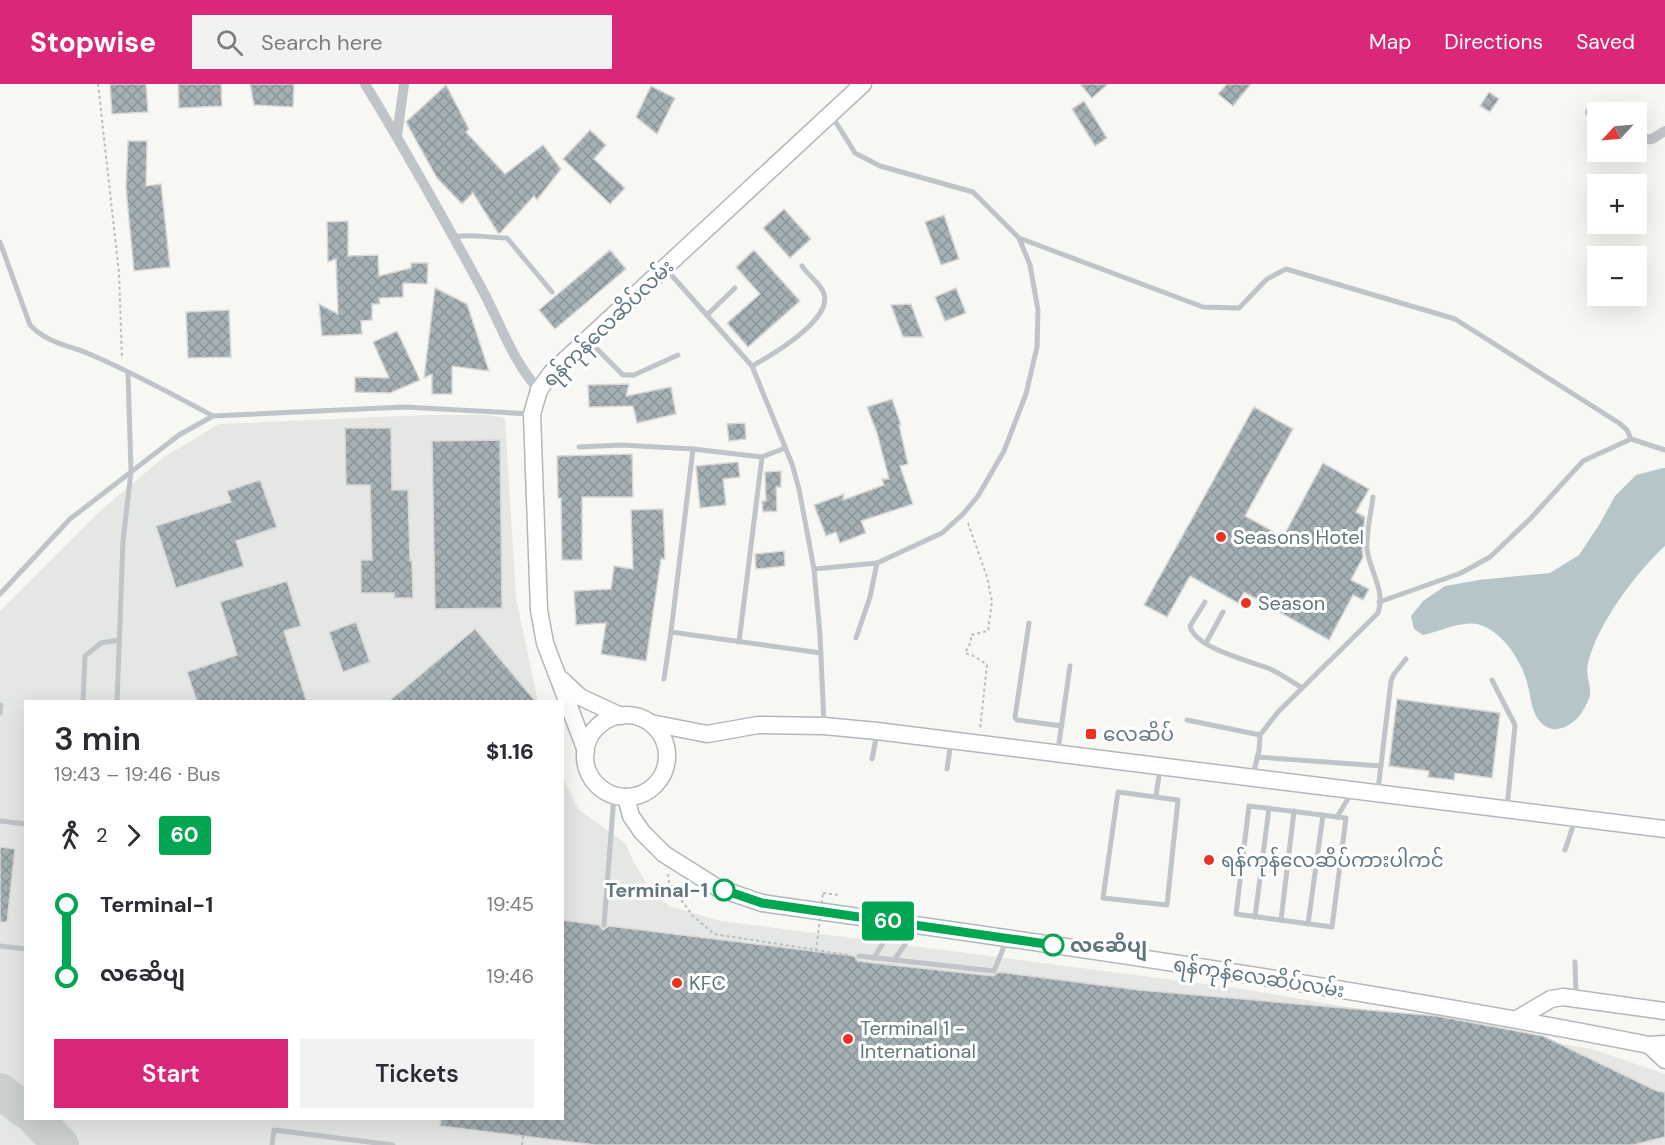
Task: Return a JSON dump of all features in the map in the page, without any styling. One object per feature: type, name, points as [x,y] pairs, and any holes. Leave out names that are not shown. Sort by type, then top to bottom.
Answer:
[{"type":"main road","name":"ရန်ကုန်လေဆိပ်လမ်း","points":[[586,751],[545,643],[539,610],[532,414],[538,390],[552,372],[587,339],[863,84]]},
{"type":"main road","name":"ရန်ကုန်လေဆိပ်လမ်း","points":[[557,675],[580,697],[621,716]]},
{"type":"main road","points":[[651,723],[665,744],[667,756],[665,769],[659,780],[639,795],[620,796],[602,789],[592,778],[586,765],[586,751],[590,738],[597,728],[608,719],[621,716],[641,718],[651,723],[707,734],[758,725],[824,726],[877,731],[1665,829]]},
{"type":"main road","name":"ရန်ကုန်လေဆိပ်လမ်း","points":[[620,796],[642,832],[664,854],[718,888],[762,903],[1118,954],[1517,1019],[1657,1044],[1665,1060]]},
{"type":"main road","points":[[1517,1019],[1551,999],[1563,997],[1665,1011]]},
{"type":"street","points":[[365,84],[397,136],[453,237],[525,376],[538,390]]},
{"type":"street","points":[[397,136],[404,84]]},
{"type":"street","points":[[1647,139],[1652,139],[1665,131]]},
{"type":"lane","points":[[814,569],[877,563],[942,533],[963,514],[978,496],[1004,451],[1026,394],[1037,347],[1038,310],[1030,265],[1019,238],[973,192],[880,166],[855,153],[831,114]]},
{"type":"lane","points":[[453,237],[471,234],[507,238],[552,292]]},
{"type":"lane","points":[[1019,238],[1203,307],[1239,308],[1267,279],[1286,269],[1455,319],[1619,423],[1627,430],[1631,439]]},
{"type":"lane","points":[[0,242],[30,325],[38,333],[48,340],[87,353],[125,371],[213,416]]},
{"type":"lane","points":[[752,366],[775,353],[818,318],[824,309],[826,298],[822,288],[802,266]]},
{"type":"lane","points":[[664,268],[752,366],[792,464],[814,569],[824,726]]},
{"type":"lane","points":[[707,315],[735,288]]},
{"type":"lane","points":[[587,339],[623,375],[627,376],[678,355]]},
{"type":"lane","points":[[117,700],[123,541],[131,471],[125,371]]},
{"type":"lane","points":[[0,594],[70,519],[179,435],[213,416],[404,407],[532,414]]},
{"type":"lane","points":[[1379,602],[1461,573],[1490,557],[1530,519],[1583,461],[1631,439],[1665,450]]},
{"type":"lane","points":[[579,447],[621,445],[693,449],[762,457],[785,448]]},
{"type":"lane","points":[[664,679],[693,449]]},
{"type":"lane","points":[[739,642],[762,457]]},
{"type":"lane","points":[[1252,778],[1260,735],[1278,712],[1375,617],[1380,608],[1378,588],[1367,548],[1373,497]]},
{"type":"lane","points":[[856,638],[870,597],[877,563]]},
{"type":"lane","points":[[1205,602],[1190,628],[1195,636],[1226,652],[1270,669],[1302,688]]},
{"type":"lane","points":[[1206,643],[1223,612]]},
{"type":"lane","points":[[1029,623],[1015,717],[1017,720],[1062,726]]},
{"type":"lane","points":[[671,632],[821,654]]},
{"type":"lane","points":[[83,700],[85,656],[101,643],[119,640]]},
{"type":"lane","points":[[1378,793],[1391,681],[1406,659]]},
{"type":"lane","points":[[1058,754],[1070,666]]},
{"type":"lane","points":[[1492,680],[1515,725],[1506,810]]},
{"type":"lane","points":[[0,713],[1,705]]},
{"type":"lane","points":[[1187,720],[1260,735]]},
{"type":"lane","points":[[872,759],[877,731]]},
{"type":"lane","points":[[947,769],[951,741]]},
{"type":"lane","points":[[1257,757],[1381,766]]},
{"type":"lane","points":[[1156,796],[1160,768]]},
{"type":"lane","points":[[1337,817],[1353,791]]},
{"type":"lane","points":[[1118,792],[1156,796],[1178,800],[1167,905],[1103,898],[1118,792]]},
{"type":"lane","points":[[604,925],[620,796]]},
{"type":"lane","points":[[1249,806],[1323,815],[1346,818],[1332,927],[1236,914],[1249,806]]},
{"type":"lane","points":[[1255,917],[1269,808]]},
{"type":"lane","points":[[1281,920],[1294,811]]},
{"type":"lane","points":[[1308,924],[1323,815]]},
{"type":"lane","points":[[1565,850],[1575,818]]},
{"type":"lane","points":[[0,821],[24,824]]},
{"type":"lane","points":[[874,958],[896,922]]},
{"type":"lane","points":[[894,960],[919,925]]},
{"type":"lane","points":[[859,956],[994,971],[1007,938]]},
{"type":"lane","points":[[0,946],[24,949]]},
{"type":"lane","points":[[1575,962],[1576,998]]},
{"type":"lane","points":[[272,1145],[274,1130],[393,1145]]},
{"type":"path","points":[[98,84],[119,273],[125,371]]},
{"type":"path","points":[[963,514],[969,524],[987,577],[992,602],[987,631],[970,635],[971,642],[965,653],[987,664],[979,744]]},
{"type":"path","points":[[664,854],[669,882],[693,916],[714,934],[859,956]]},
{"type":"path","points":[[816,951],[823,893],[839,895]]},
{"type":"path","points":[[522,1136],[522,1145]]},
{"type":"shaded area","points":[[425,415],[488,415],[505,418],[516,598],[538,700],[24,700],[24,1120],[564,1120],[564,780],[578,809],[625,843],[653,894],[669,906],[721,921],[1243,989],[1592,1049],[1665,1074],[1665,1145],[0,1145],[0,611],[101,510],[164,457],[219,424]]},
{"type":"shaded area","points":[[1665,468],[1665,546],[1630,584],[1600,632],[1587,667],[1590,691],[1586,706],[1569,725],[1552,729],[1540,721],[1533,708],[1526,679],[1519,663],[1507,645],[1491,630],[1469,623],[1423,635],[1414,629],[1411,616],[1423,601],[1445,586],[1550,573],[1579,555],[1615,496],[1636,475]]},
{"type":"building","points":[[110,84],[146,84],[148,112],[112,114]]},
{"type":"building","points":[[178,84],[221,84],[222,106],[179,108]]},
{"type":"building","points":[[250,84],[294,84],[293,107],[254,105]]},
{"type":"building","points":[[1080,84],[1108,84],[1092,98]]},
{"type":"building","points":[[1227,84],[1251,84],[1233,106],[1218,94]]},
{"type":"building","points":[[446,85],[469,129],[466,132],[505,174],[543,145],[561,169],[537,200],[534,196],[500,233],[473,193],[462,204],[437,178],[406,122]]},
{"type":"building","points":[[651,86],[675,98],[657,134],[636,117]]},
{"type":"building","points":[[1489,92],[1499,99],[1490,112],[1480,106]]},
{"type":"building","points":[[1084,101],[1107,138],[1095,146],[1072,109]]},
{"type":"building","points":[[590,130],[606,145],[594,159],[625,188],[610,204],[563,159]]},
{"type":"building","points":[[128,141],[147,141],[146,186],[161,184],[170,267],[134,271],[126,188]]},
{"type":"building","points":[[784,209],[811,239],[790,258],[763,228]]},
{"type":"building","points":[[944,215],[959,259],[941,265],[925,222]]},
{"type":"building","points":[[348,221],[348,256],[378,255],[379,276],[411,268],[411,263],[428,263],[427,284],[403,283],[403,297],[379,298],[380,304],[372,304],[372,320],[361,321],[362,334],[322,336],[319,304],[338,314],[336,259],[328,262],[327,222]]},
{"type":"building","points":[[610,250],[626,269],[555,329],[539,310]]},
{"type":"building","points":[[754,250],[800,301],[748,347],[727,323],[760,294],[736,267]]},
{"type":"building","points":[[435,288],[467,304],[489,371],[452,366],[452,394],[432,394],[432,374],[424,378]]},
{"type":"building","points":[[956,288],[966,313],[945,321],[935,297]]},
{"type":"building","points":[[911,304],[923,337],[903,337],[891,305]]},
{"type":"building","points":[[229,310],[231,357],[188,358],[186,312]]},
{"type":"building","points":[[397,331],[420,380],[390,393],[355,392],[355,377],[389,378],[373,342]]},
{"type":"building","points":[[629,384],[626,396],[671,387],[676,414],[637,423],[633,406],[589,407],[588,385]]},
{"type":"building","points":[[892,399],[901,425],[899,425],[908,464],[900,466],[913,504],[861,521],[866,533],[840,543],[836,532],[826,536],[814,505],[844,494],[843,500],[884,485],[882,479],[889,479],[877,433],[867,407]]},
{"type":"building","points":[[1254,407],[1293,429],[1245,516],[1283,537],[1323,463],[1369,489],[1356,512],[1365,517],[1363,557],[1351,580],[1369,589],[1363,600],[1353,595],[1329,640],[1244,592],[1238,603],[1190,576],[1167,617],[1144,605]]},
{"type":"building","points":[[745,423],[746,439],[729,441],[727,424]]},
{"type":"building","points":[[345,428],[391,428],[392,490],[408,490],[413,598],[394,598],[394,593],[361,593],[361,560],[372,560],[370,485],[346,485]]},
{"type":"building","points":[[500,440],[502,608],[435,609],[432,441]]},
{"type":"building","points":[[632,454],[633,497],[582,497],[582,560],[562,560],[561,498],[558,498],[557,456]]},
{"type":"building","points":[[738,462],[740,477],[723,479],[726,505],[700,508],[696,466]]},
{"type":"building","points":[[781,471],[781,487],[776,487],[777,511],[763,512],[762,501],[766,501],[765,472]]},
{"type":"building","points":[[260,480],[277,527],[236,541],[244,566],[176,588],[156,526],[231,502],[227,491]]},
{"type":"building","points":[[663,509],[665,559],[661,559],[646,661],[601,654],[606,623],[576,625],[574,591],[611,589],[614,566],[633,569],[631,510]]},
{"type":"building","points":[[784,551],[785,566],[756,569],[755,554]]},
{"type":"building","points":[[287,581],[301,626],[284,631],[306,700],[196,700],[187,672],[237,655],[220,602]]},
{"type":"building","points":[[356,622],[370,662],[343,672],[329,632]]},
{"type":"building","points":[[475,629],[534,700],[390,700]]},
{"type":"building","points":[[1397,699],[1500,713],[1492,778],[1455,773],[1454,780],[1428,777],[1429,771],[1389,766]]},
{"type":"building","points":[[0,847],[15,849],[7,922],[0,922]]},
{"type":"building","name":"Terminal 1 - International","points":[[564,920],[599,925],[603,930],[609,926],[854,956],[858,961],[873,963],[993,976],[999,972],[1139,990],[1437,1016],[1543,1036],[1657,1091],[1665,1092],[1665,1137],[1633,1145],[595,1145],[440,1126],[441,1120],[564,1120]]},
{"type":"taxiway","points":[[0,1091],[24,1109]]},
{"type":"taxiway","points":[[37,1120],[61,1145]]},
{"type":"bus line","name":"60","points":[[724,890],[762,903],[1053,945]]},
{"type":"place","name":"Seasons Hotel","points":[[1221,537]]},
{"type":"place","name":"Season","points":[[1246,603]]},
{"type":"place","name":"လေဆိပ်","points":[[1091,734]]},
{"type":"place","name":"ရန်ကုန်လေဆိပ်ကားပါကင်","points":[[1209,860]]},
{"type":"place","name":"Terminal-1","points":[[724,890]]},
{"type":"place","name":"လဆေိပျ","points":[[1053,945]]},
{"type":"place","name":"KFC","points":[[677,983]]},
{"type":"place","name":"Terminal 1 - International","points":[[848,1039]]}]
